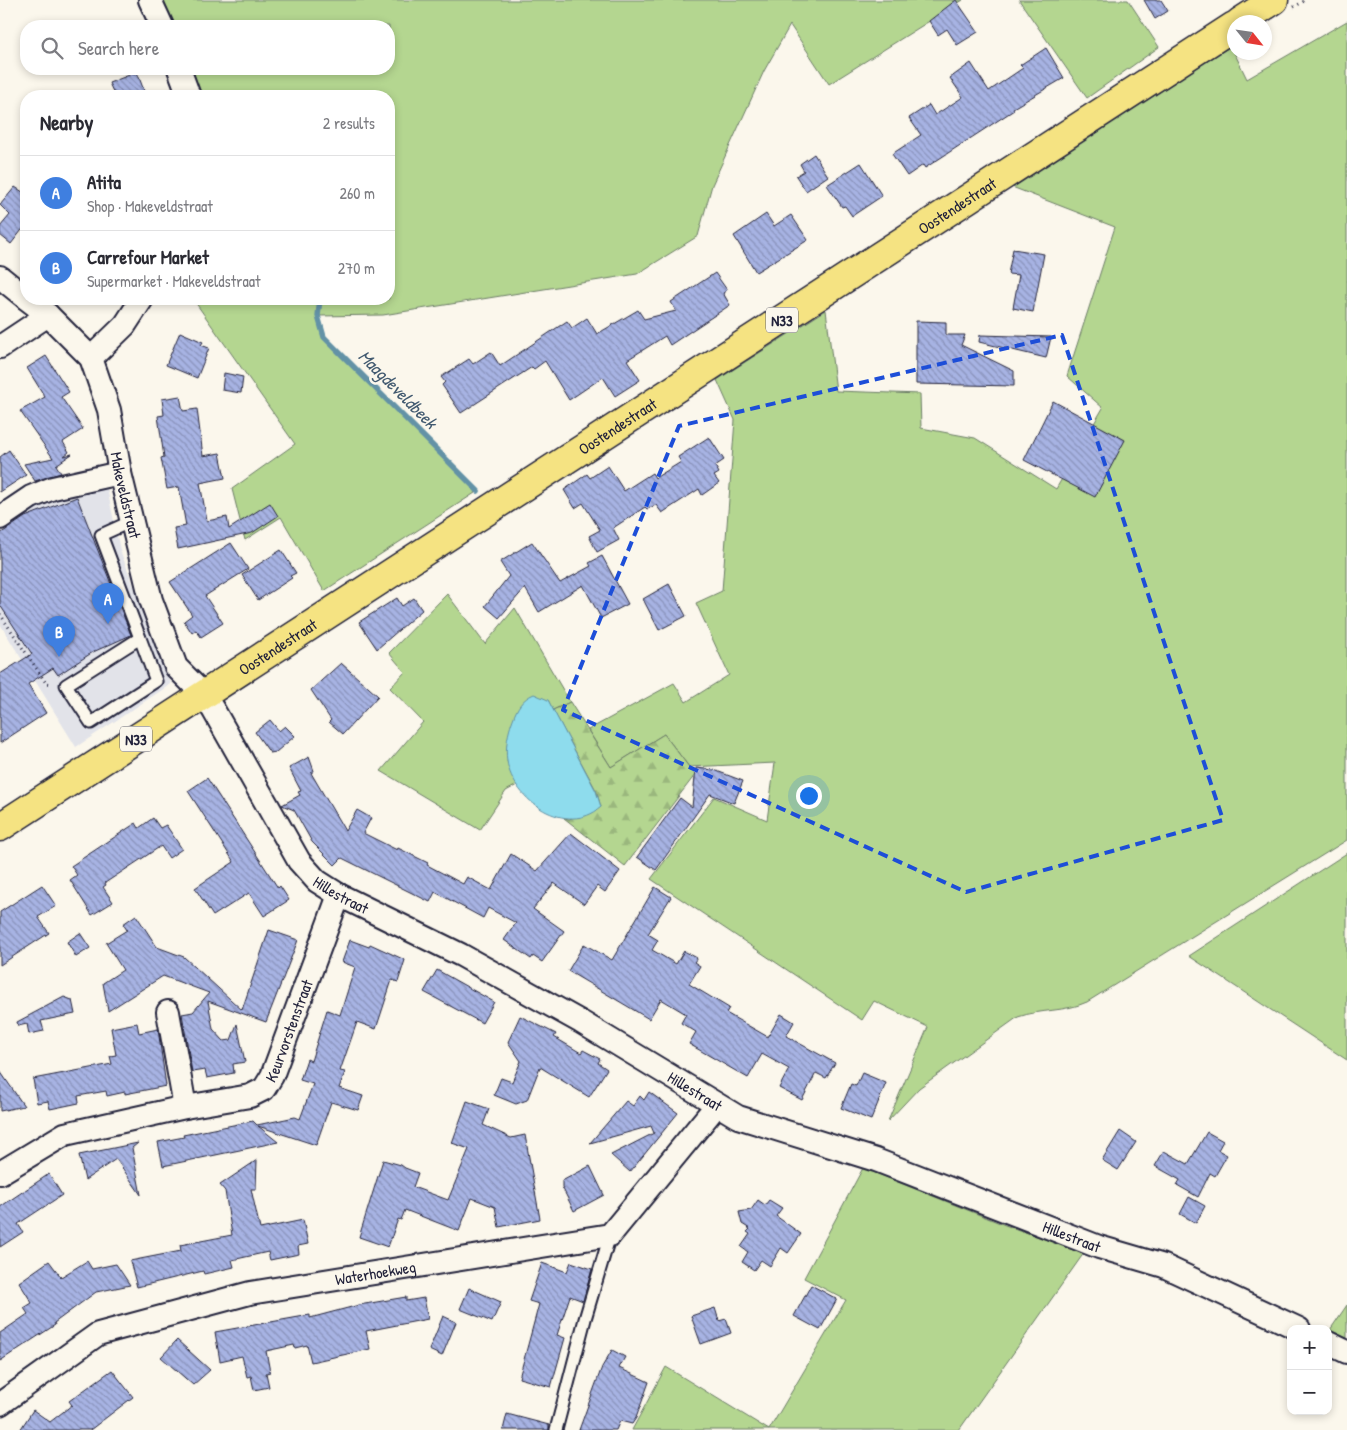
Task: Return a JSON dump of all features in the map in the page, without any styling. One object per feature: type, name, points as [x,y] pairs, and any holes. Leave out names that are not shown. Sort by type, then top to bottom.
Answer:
[{"type":"main road","points":[[1251,15],[1274,0]]},
{"type":"main road","name":"Oostendestraat","points":[[0,827],[1227,31]]},
{"type":"street","points":[[150,0],[159,20]]},
{"type":"street","points":[[180,75],[187,90]]},
{"type":"street","points":[[0,277],[20,293]]},
{"type":"street","points":[[36,305],[91,358],[125,325],[138,305]]},
{"type":"street","points":[[0,348],[48,315]]},
{"type":"street","name":"Makeveldstraat","points":[[91,358],[110,410],[120,474],[151,600],[176,667],[204,695]]},
{"type":"street","points":[[0,518],[31,498],[53,488],[120,474]]},
{"type":"street","name":"Hillestraat","points":[[204,695],[299,861],[318,881],[339,895],[461,955],[581,1022],[716,1106],[738,1117],[876,1160],[1099,1247],[1164,1266],[1290,1325]]},
{"type":"street","name":"Keurvorstenstraat","points":[[0,1173],[65,1134],[185,1107],[250,1096],[264,1089],[272,1076],[339,895]]},
{"type":"street","points":[[168,1012],[185,1107]]},
{"type":"street","points":[[610,1235],[716,1106]]},
{"type":"street","name":"Waterhoekweg","points":[[0,1404],[98,1334],[250,1293],[610,1235]]},
{"type":"street","points":[[1332,1345],[1347,1352]]},
{"type":"lane","points":[[132,521],[101,535],[140,638],[156,681],[91,723],[66,685],[140,638]]},
{"type":"lane","points":[[556,1430],[585,1319],[610,1235]]},
{"type":"path","points":[[0,614],[46,683],[66,685]]},
{"type":"highlighted area","points":[[1062,335],[1223,820],[966,892],[563,710],[679,426]]},
{"type":"shaded area","points":[[94,486],[107,488],[120,550],[171,684],[76,747],[0,624],[0,527],[54,493]]},
{"type":"green space","points":[[161,0],[963,0],[829,84],[790,25],[764,71],[712,185],[698,236],[637,274],[383,315],[319,316],[324,337],[478,491],[324,591],[281,517],[245,540],[232,489],[295,444],[197,305],[395,305],[395,90],[199,90],[194,75],[395,75],[395,20],[170,20]]},
{"type":"green space","points":[[1019,0],[1128,0],[1159,47],[1087,98]]},
{"type":"green space","points":[[1347,21],[1347,840],[1087,1002],[1018,1017],[919,1088],[888,1121],[928,1027],[874,1001],[862,1020],[651,879],[714,797],[767,820],[775,763],[689,767],[664,734],[611,767],[588,730],[674,683],[686,702],[729,675],[696,603],[722,591],[735,420],[717,380],[826,310],[836,391],[920,394],[921,428],[975,438],[1056,489],[1103,408],[1067,376],[1115,227],[1012,187],[1227,49],[1227,60],[1238,60],[1247,79]]},
{"type":"green space","points":[[447,594],[485,644],[515,608],[570,702],[553,710],[548,700],[507,761],[517,785],[506,791],[480,830],[381,771],[423,722],[390,688],[405,672],[389,653]]},
{"type":"green space","points":[[570,702],[611,767],[664,734],[695,775],[625,866],[564,818],[569,819],[601,807],[596,790],[553,710]]},
{"type":"green space","points":[[1347,853],[1347,1060],[1189,956]]},
{"type":"green space","points":[[863,1168],[1005,1225],[1084,1253],[959,1430],[769,1430],[846,1300],[804,1278]]},
{"type":"green space","points":[[1347,1305],[1347,1338],[1332,1331],[1332,1327]]},
{"type":"green space","points":[[666,1367],[769,1430],[632,1430]]},
{"type":"water","points":[[534,694],[548,700],[596,791],[601,807],[587,815],[573,818],[558,816],[544,810],[530,801],[511,776],[506,756],[510,729],[520,704]]},
{"type":"building","points":[[956,0],[978,32],[957,45],[947,29],[938,35],[929,21]]},
{"type":"building","points":[[1144,0],[1161,0],[1168,11],[1155,19]]},
{"type":"building","points":[[1046,48],[1064,78],[1013,108],[1014,110],[925,168],[923,165],[907,176],[892,154],[921,135],[909,118],[929,105],[935,115],[963,97],[950,78],[971,63],[989,91],[1023,68],[1020,65]]},
{"type":"building","points":[[129,75],[138,75],[144,90],[112,90],[109,83]]},
{"type":"building","points":[[814,154],[828,176],[806,191],[796,176],[804,171],[800,164]]},
{"type":"building","points":[[861,163],[882,196],[852,216],[845,206],[842,207],[827,185]]},
{"type":"building","points":[[15,187],[20,190],[20,232],[11,244],[0,235],[0,227],[10,215],[0,205]]},
{"type":"building","points":[[766,214],[774,226],[791,215],[808,240],[756,272],[734,236]]},
{"type":"building","points":[[1013,249],[1044,254],[1033,312],[1013,308],[1019,275],[1008,274]]},
{"type":"building","points":[[715,273],[727,290],[723,293],[730,305],[670,345],[665,336],[627,360],[640,380],[615,396],[603,377],[569,400],[545,361],[534,369],[532,367],[461,413],[442,385],[445,382],[441,377],[469,359],[473,364],[491,352],[500,366],[567,321],[572,328],[587,318],[597,334],[638,310],[644,319],[676,311],[671,302]]},
{"type":"building","points":[[916,321],[946,322],[946,335],[965,335],[961,345],[1014,371],[1014,386],[916,384]]},
{"type":"building","points":[[180,332],[203,342],[201,345],[209,348],[197,378],[166,365]]},
{"type":"building","points":[[980,335],[1051,337],[1046,358],[979,342]]},
{"type":"building","points":[[46,356],[69,392],[61,397],[83,429],[63,442],[69,452],[64,456],[72,454],[56,465],[61,473],[35,481],[24,464],[53,458],[20,411],[45,397],[27,368]]},
{"type":"building","points":[[224,373],[243,377],[241,393],[222,390]]},
{"type":"building","points":[[180,396],[183,411],[197,409],[203,456],[220,453],[225,478],[200,483],[207,521],[227,517],[229,529],[270,503],[278,516],[252,533],[178,549],[174,528],[186,526],[179,487],[167,489],[161,458],[164,457],[158,416],[164,415],[162,399]]},
{"type":"building","points":[[1053,401],[1125,440],[1095,497],[1024,460]]},
{"type":"building","points":[[709,437],[724,460],[715,466],[719,473],[714,476],[719,483],[702,495],[699,489],[662,513],[656,505],[647,509],[645,507],[613,528],[619,540],[597,552],[589,536],[600,530],[583,503],[575,508],[564,490],[587,474],[590,478],[608,466],[624,491],[652,473],[655,478],[681,462],[678,457]]},
{"type":"building","points":[[9,450],[26,475],[0,492],[0,457]]},
{"type":"building","points":[[77,497],[131,635],[93,652],[58,675],[53,668],[28,684],[46,713],[0,743],[0,674],[32,654],[0,605],[0,534],[25,517]]},
{"type":"building","points":[[532,542],[560,583],[591,566],[589,563],[602,556],[628,604],[601,618],[583,585],[539,612],[525,588],[499,618],[485,606],[509,576],[500,562]]},
{"type":"building","points":[[231,543],[248,569],[205,596],[223,623],[201,637],[196,630],[192,633],[184,621],[192,615],[170,582]]},
{"type":"building","points":[[281,550],[296,573],[290,576],[292,578],[258,600],[242,575]]},
{"type":"building","points":[[669,584],[686,616],[659,630],[643,599]]},
{"type":"building","points":[[397,598],[402,606],[414,598],[422,610],[377,649],[359,622]]},
{"type":"building","points":[[341,663],[378,696],[343,734],[329,722],[331,720],[311,690]]},
{"type":"building","points":[[270,720],[279,731],[285,726],[295,736],[276,752],[270,753],[255,732]]},
{"type":"building","points":[[309,757],[314,771],[311,773],[345,831],[357,810],[371,818],[363,833],[428,863],[427,865],[463,884],[467,877],[491,890],[511,854],[537,871],[571,833],[620,871],[605,892],[597,886],[584,904],[554,883],[533,909],[564,931],[542,962],[533,956],[531,959],[504,940],[516,923],[488,908],[483,918],[435,892],[430,902],[342,858],[335,865],[312,842],[294,810],[282,805],[300,795],[298,792],[301,791],[289,768]]},
{"type":"building","points":[[696,768],[714,770],[743,781],[734,803],[710,794],[656,870],[637,857],[680,798],[692,807]]},
{"type":"building","points":[[207,778],[278,888],[280,886],[289,900],[264,916],[249,893],[213,916],[195,888],[234,862],[188,791]]},
{"type":"building","points":[[153,818],[160,828],[166,825],[182,849],[169,858],[161,846],[105,883],[106,885],[103,887],[113,902],[92,915],[70,880],[77,875],[71,866],[136,823],[139,828]]},
{"type":"building","points":[[42,885],[56,906],[38,917],[49,933],[0,965],[0,912]]},
{"type":"building","points":[[655,887],[671,897],[648,934],[658,940],[652,950],[676,964],[684,951],[697,958],[694,962],[700,966],[689,984],[729,1008],[726,1013],[768,1037],[781,1014],[794,1022],[786,1036],[835,1063],[826,1078],[816,1073],[802,1100],[779,1088],[789,1069],[762,1054],[748,1078],[689,1044],[696,1032],[681,1023],[686,1014],[661,999],[649,1019],[568,971],[584,944],[612,960]]},
{"type":"building","points":[[136,915],[157,947],[184,957],[242,1010],[269,930],[298,940],[266,1022],[208,1001],[213,1029],[224,1041],[231,1040],[237,1024],[245,1062],[233,1064],[234,1073],[207,1078],[205,1070],[192,1072],[182,1014],[193,1012],[209,993],[163,976],[108,1011],[103,983],[123,970],[106,943],[127,930],[123,924]]},
{"type":"building","points":[[80,933],[90,948],[76,957],[67,942]]},
{"type":"building","points":[[350,940],[369,947],[370,944],[405,960],[398,982],[392,980],[376,1029],[357,1022],[340,1071],[345,1072],[339,1088],[363,1096],[358,1110],[331,1102],[316,1145],[258,1126],[278,1142],[163,1166],[158,1142],[253,1121],[257,1125],[295,1117],[300,1119],[313,1084],[300,1080],[307,1059],[311,1061],[327,1010],[340,1015],[355,967],[342,962]]},
{"type":"building","points":[[437,970],[494,1002],[482,1023],[424,992]]},
{"type":"building","points":[[64,997],[72,1000],[75,1014],[41,1021],[44,1031],[29,1034],[27,1024],[18,1026],[17,1022]]},
{"type":"building","points":[[520,1016],[556,1034],[554,1037],[581,1053],[583,1050],[600,1059],[598,1063],[607,1069],[589,1097],[540,1067],[527,1100],[516,1104],[494,1095],[501,1078],[512,1082],[521,1061],[508,1042]]},
{"type":"building","points":[[137,1023],[139,1033],[158,1029],[166,1086],[125,1094],[125,1092],[107,1096],[106,1091],[78,1096],[79,1103],[50,1109],[48,1101],[37,1103],[33,1079],[112,1064],[110,1056],[116,1055],[111,1028]]},
{"type":"building","points":[[0,1071],[24,1106],[0,1111]]},
{"type":"building","points":[[862,1073],[886,1083],[871,1120],[841,1108],[851,1084],[856,1086]]},
{"type":"building","points":[[649,1092],[678,1113],[630,1172],[611,1155],[654,1133],[651,1126],[590,1143],[626,1101],[633,1106],[640,1096],[644,1100]]},
{"type":"building","points":[[467,1101],[489,1109],[483,1125],[511,1138],[525,1135],[540,1219],[499,1227],[495,1207],[472,1198],[459,1231],[405,1210],[401,1220],[398,1219],[388,1247],[359,1237],[383,1160],[401,1165],[418,1173],[413,1187],[448,1200],[469,1149],[452,1143]]},
{"type":"building","points":[[1120,1131],[1136,1142],[1118,1170],[1102,1160]]},
{"type":"building","points":[[1207,1132],[1223,1141],[1218,1150],[1227,1155],[1215,1176],[1210,1173],[1198,1197],[1177,1185],[1180,1180],[1155,1166],[1164,1151],[1188,1164]]},
{"type":"building","points":[[138,1143],[132,1148],[141,1195],[116,1159],[85,1180],[79,1155]]},
{"type":"building","points":[[257,1160],[256,1189],[251,1189],[260,1229],[303,1220],[308,1244],[298,1246],[299,1254],[270,1260],[268,1252],[232,1260],[234,1267],[204,1274],[203,1271],[137,1287],[130,1261],[181,1251],[180,1245],[232,1235],[225,1191],[220,1185]]},
{"type":"building","points":[[590,1166],[604,1195],[574,1211],[562,1187],[562,1181]]},
{"type":"building","points":[[49,1174],[62,1195],[18,1224],[23,1232],[0,1247],[0,1207]]},
{"type":"building","points":[[1189,1197],[1205,1206],[1196,1223],[1180,1214]]},
{"type":"building","points":[[758,1200],[765,1205],[769,1200],[782,1208],[776,1216],[801,1234],[788,1253],[781,1248],[770,1266],[761,1260],[754,1270],[742,1262],[748,1252],[741,1247],[750,1234],[747,1232],[750,1229],[742,1224],[739,1212],[751,1210]]},
{"type":"building","points":[[49,1261],[61,1277],[87,1261],[92,1269],[116,1264],[130,1285],[96,1292],[54,1323],[55,1325],[0,1361],[0,1333],[28,1314],[24,1308],[32,1303],[19,1282]]},
{"type":"building","points":[[571,1262],[592,1269],[583,1301],[570,1296],[557,1335],[565,1338],[551,1387],[519,1378],[539,1304],[529,1301],[542,1263],[567,1272]]},
{"type":"building","points":[[811,1285],[837,1299],[820,1330],[794,1316]]},
{"type":"building","points":[[469,1288],[501,1302],[492,1322],[460,1309]]},
{"type":"building","points":[[406,1297],[406,1301],[424,1298],[428,1319],[366,1331],[370,1349],[311,1362],[307,1345],[295,1348],[294,1345],[266,1351],[270,1372],[266,1373],[269,1387],[254,1390],[251,1376],[247,1377],[242,1356],[220,1361],[215,1332],[310,1315],[310,1318],[359,1305]]},
{"type":"building","points":[[715,1308],[719,1321],[726,1319],[731,1333],[701,1344],[691,1316]]},
{"type":"building","points":[[443,1316],[456,1322],[442,1356],[429,1350]]},
{"type":"building","points":[[177,1340],[210,1370],[193,1385],[161,1357]]},
{"type":"building","points":[[612,1350],[625,1357],[619,1368],[649,1382],[636,1418],[632,1424],[620,1421],[616,1430],[579,1430],[602,1367]]},
{"type":"building","points":[[112,1370],[133,1397],[90,1430],[20,1430],[33,1410],[50,1422],[72,1405],[69,1401]]},
{"type":"building","points":[[507,1414],[549,1425],[549,1430],[503,1430]]},
{"type":"waterway","name":"Maagdeveldbeek","points":[[319,305],[318,316],[324,337],[478,491]]},
{"type":"place","name":"Atita","points":[[108,624]]},
{"type":"place","name":"Carrefour Market","points":[[59,657]]}]
